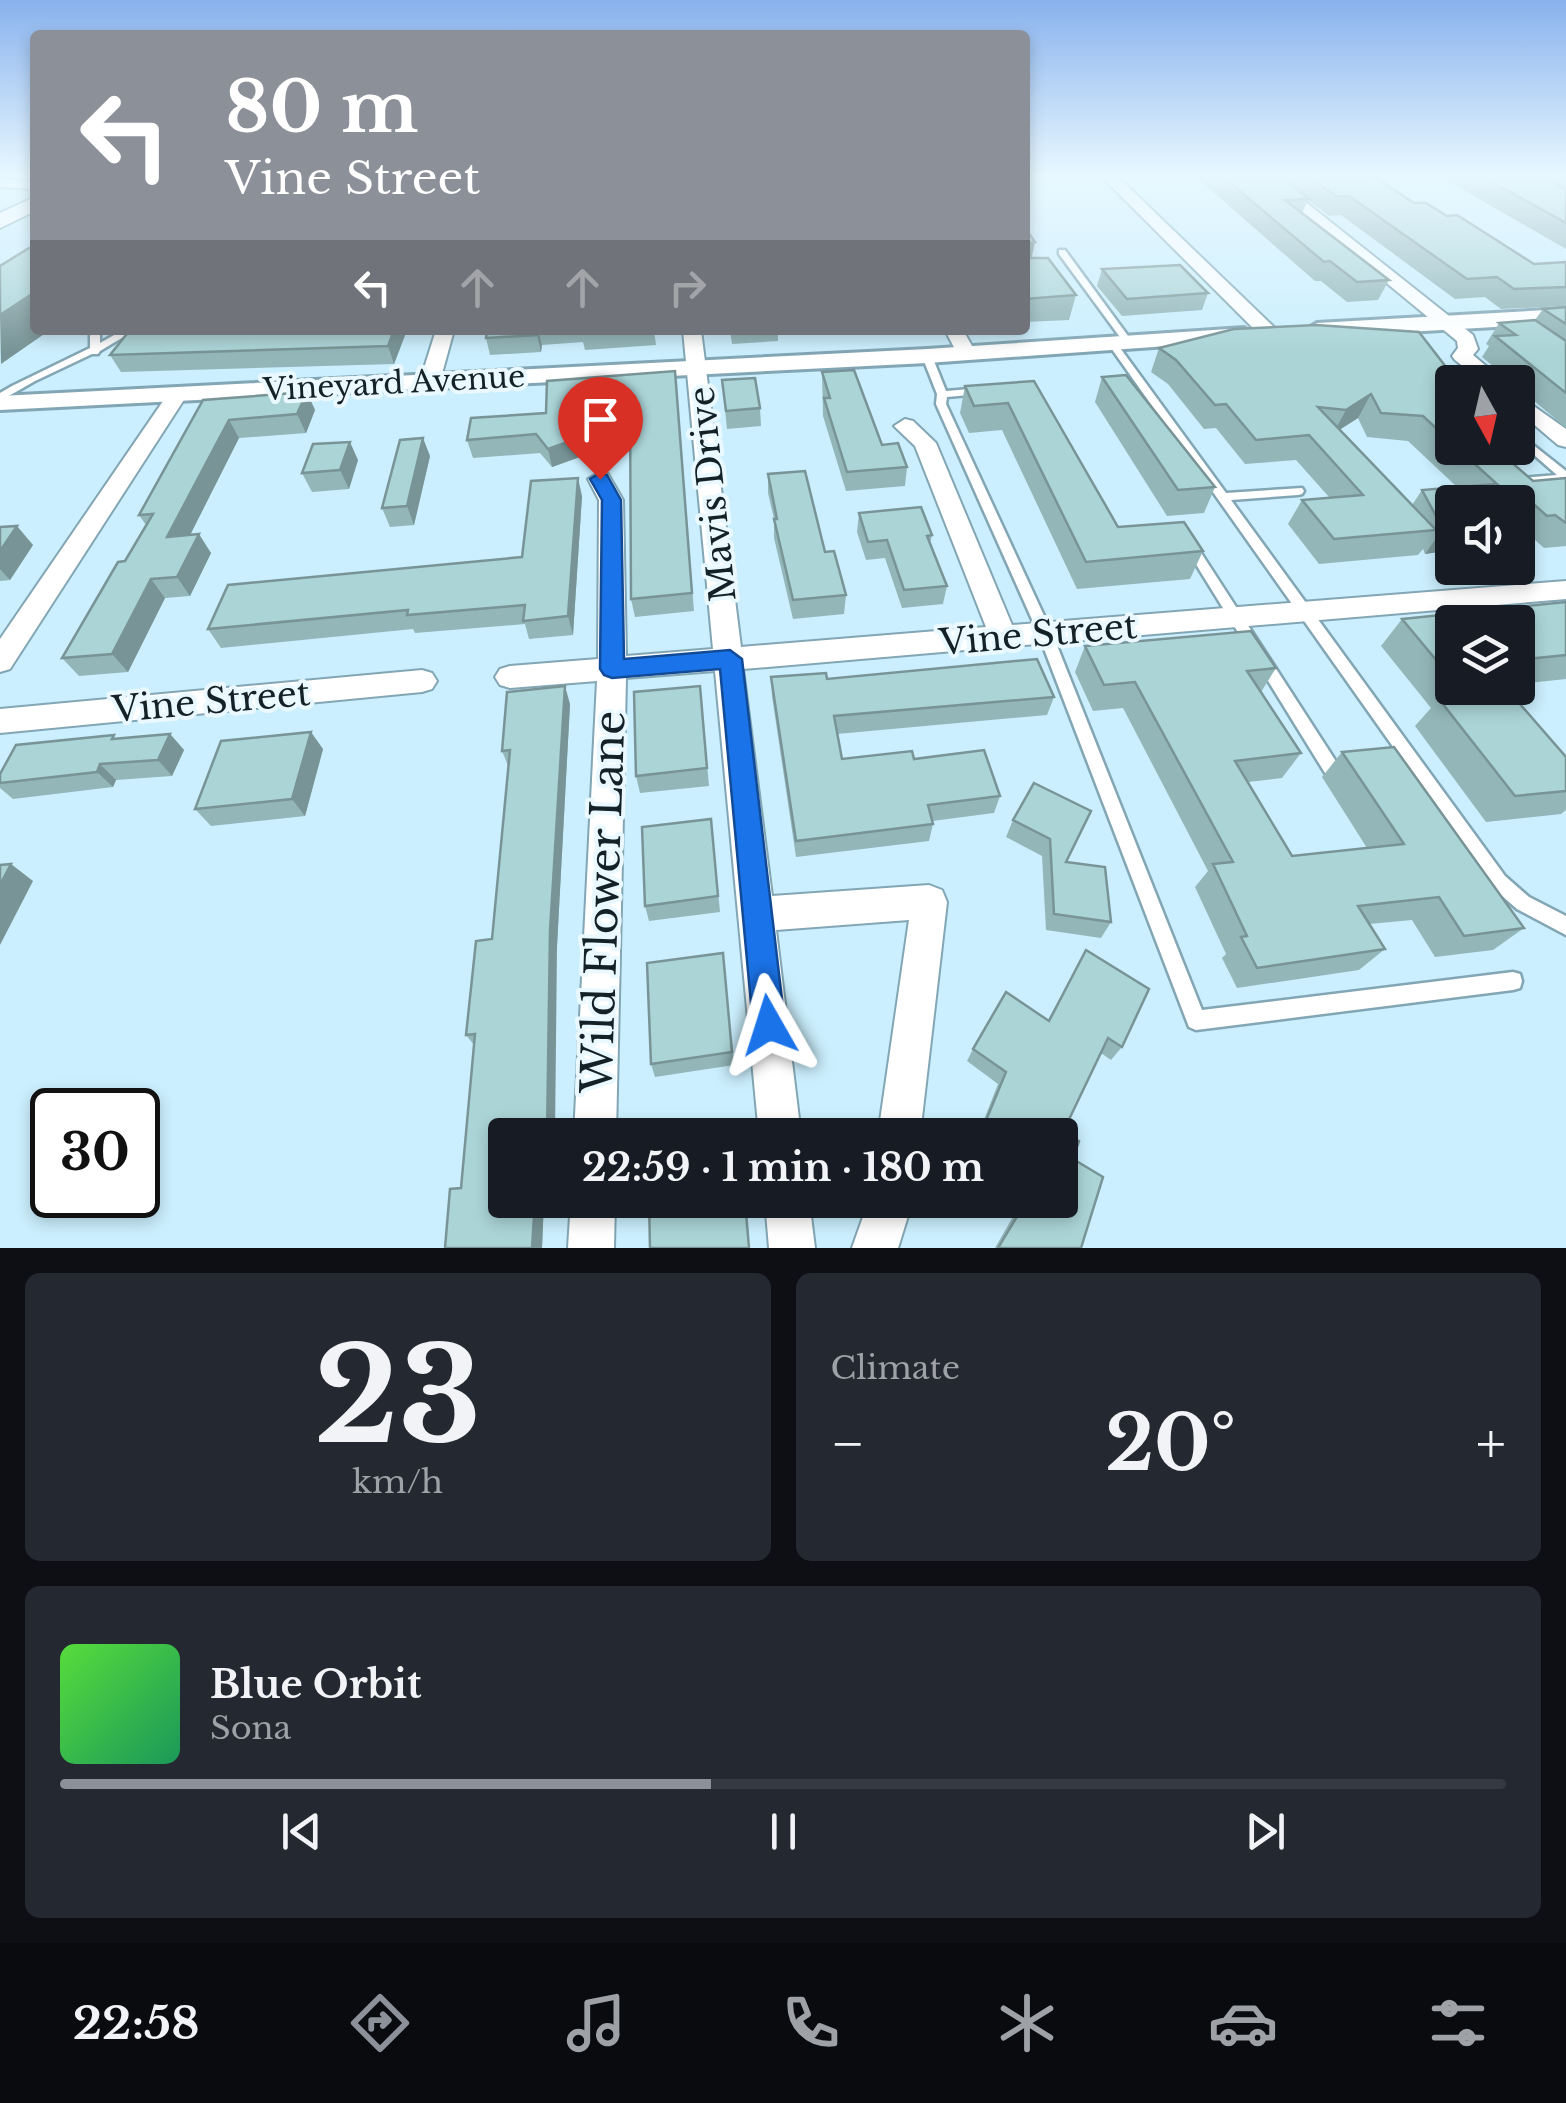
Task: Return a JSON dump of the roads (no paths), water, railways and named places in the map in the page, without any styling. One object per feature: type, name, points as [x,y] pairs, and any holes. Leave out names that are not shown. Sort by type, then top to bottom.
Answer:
[{"type":"street","points":[[1169,235],[1269,333]]},
{"type":"street","points":[[1336,235],[1466,340],[1468,349],[1462,356],[1473,365]]},
{"type":"street","name":"Vineyard Avenue","points":[[0,400],[177,395],[927,356],[1269,333],[1396,332],[1444,323],[1512,325],[1566,316]]},
{"type":"street","points":[[430,381],[444,335]]},
{"type":"street","name":"Mavis Drive","points":[[693,335],[778,1118]]},
{"type":"street","points":[[957,335],[966,353]]},
{"type":"street","points":[[0,662],[177,395]]},
{"type":"street","points":[[1535,415],[1566,440]]},
{"type":"street","points":[[905,426],[926,444],[1003,636]]},
{"type":"street","name":"Wild Flower Lane","points":[[596,1118],[612,669],[612,500],[600,479]]},
{"type":"street","name":"Vine Street","points":[[510,677],[1566,590]]},
{"type":"street","name":"Vine Street","points":[[0,722],[422,681]]},
{"type":"street","points":[[758,914],[929,902],[901,1118]]},
{"type":"street","points":[[591,1248],[592,1218]]},
{"type":"street","points":[[789,1218],[792,1248]]},
{"type":"street","points":[[875,1248],[885,1218]]},
{"type":"lane","points":[[1062,252],[1222,498],[1499,882],[1523,903],[1566,926]]},
{"type":"lane","points":[[95,352],[96,335]]},
{"type":"lane","points":[[0,400],[30,377],[95,352],[122,335]]},
{"type":"lane","points":[[927,356],[942,394],[941,404],[1045,633],[1196,1020],[1513,981]]},
{"type":"lane","points":[[942,394],[992,390]]},
{"type":"lane","points":[[1535,451],[1566,478]]},
{"type":"lane","points":[[1508,483],[1566,478]]},
{"type":"lane","points":[[1222,498],[1298,491]]},
{"type":"lane","points":[[1178,526],[1332,768]]}]
